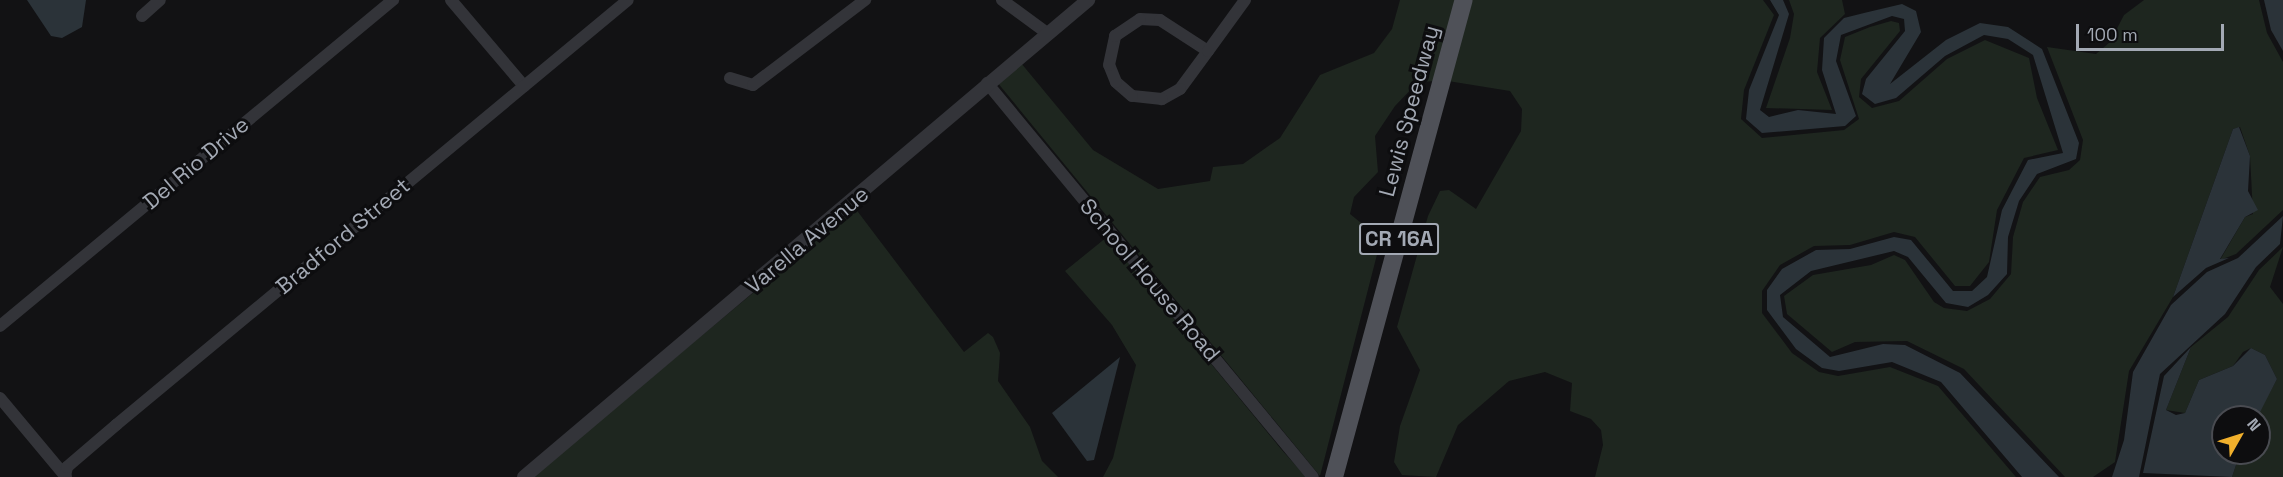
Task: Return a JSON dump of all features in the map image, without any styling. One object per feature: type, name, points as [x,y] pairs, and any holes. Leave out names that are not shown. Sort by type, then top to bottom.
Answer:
[{"type":"main road","name":"Lewis Speedway","points":[[1334,477],[1464,0]]},
{"type":"street","points":[[142,16],[160,0]]},
{"type":"street","name":"Del Rio Drive","points":[[0,326],[393,0]]},
{"type":"street","points":[[451,0],[524,86]]},
{"type":"street","name":"Bradford Street","points":[[66,477],[67,467],[116,425],[628,0]]},
{"type":"street","points":[[730,78],[753,85],[865,0]]},
{"type":"street","points":[[1002,0],[1047,33]]},
{"type":"street","name":"Varella Avenue","points":[[524,477],[1088,0]]},
{"type":"street","points":[[1208,51],[1160,20],[1140,19],[1115,36],[1109,65],[1123,90],[1153,100],[1180,89],[1208,51],[1245,0]]},
{"type":"street","name":"School House Road","points":[[987,84],[1314,477]]},
{"type":"street","points":[[0,398],[66,477]]},
{"type":"shaded area","points":[[27,0],[86,0],[82,27],[62,38],[51,36]]},
{"type":"shaded area","points":[[1400,0],[1459,0],[1437,81],[1418,82],[1395,106],[1375,136],[1378,172],[1354,197],[1350,214],[1381,239],[1320,476],[997,82],[1021,63],[1093,150],[1158,189],[1210,181],[1213,167],[1243,164],[1280,138],[1320,75],[1374,53],[1392,29]]},
{"type":"shaded area","points":[[1470,0],[1763,0],[1774,15],[1744,90],[1741,119],[1762,138],[1844,130],[1859,119],[1840,60],[1845,37],[1870,27],[1891,21],[1899,23],[1900,31],[1861,79],[1859,97],[1872,108],[1899,101],[1947,59],[1985,40],[2029,58],[2037,98],[2058,150],[2024,158],[1997,210],[1989,262],[1970,286],[1955,286],[1915,237],[1894,232],[1850,245],[1814,246],[1780,265],[1762,291],[1762,313],[1792,353],[1819,372],[1838,376],[1890,367],[1938,386],[2016,477],[1595,477],[1603,445],[1601,430],[1591,419],[1570,411],[1572,383],[1545,372],[1509,381],[1458,425],[1436,477],[1402,475],[1394,462],[1400,426],[1420,370],[1397,327],[1428,216],[1440,191],[1449,190],[1476,209],[1521,131],[1522,109],[1510,91],[1448,81]]},
{"type":"shaded area","points":[[1770,0],[1783,0],[1789,14],[1760,110],[1769,117],[1798,110],[1836,114],[1822,70],[1824,38],[1844,18],[1864,13],[1902,4],[1916,11],[1921,32],[1890,84],[1946,40],[1980,23],[2008,27],[2042,49],[2079,143],[2076,159],[2037,174],[2019,201],[2008,237],[2007,274],[1988,295],[1968,307],[1946,303],[1908,257],[1894,251],[1811,271],[1780,295],[1783,317],[1830,357],[1883,344],[1905,345],[1960,373],[2059,477],[2022,477],[1941,382],[1892,362],[1839,371],[1822,368],[1796,349],[1767,310],[1767,290],[1782,269],[1816,250],[1850,249],[1894,237],[1911,240],[1953,291],[1972,291],[1987,277],[2002,210],[2028,160],[2063,153],[2033,55],[2008,39],[1984,35],[1945,56],[1896,98],[1875,104],[1862,94],[1866,79],[1905,31],[1904,19],[1892,16],[1841,35],[1836,61],[1856,116],[1845,126],[1762,133],[1746,119],[1749,90],[1779,15]]},
{"type":"shaded area","points":[[1789,0],[1842,0],[1845,14],[1820,38],[1817,72],[1832,110],[1766,108],[1790,38],[1794,14]]},
{"type":"shaded area","points":[[2144,0],[2259,0],[2267,33],[2283,62],[2283,210],[2236,254],[2220,260],[2245,217],[2253,214],[2250,156],[2240,127],[2233,129],[2173,297],[2129,371],[2115,462],[2093,477],[2065,477],[1964,369],[1907,341],[1855,342],[1832,352],[1787,314],[1784,296],[1813,275],[1871,265],[1894,255],[1905,260],[1934,302],[1944,308],[1967,311],[1990,299],[2011,274],[2013,237],[2023,202],[2040,177],[2069,170],[2080,160],[2083,140],[2047,47],[2096,54],[2110,42],[2124,15]]},
{"type":"shaded area","points":[[2264,0],[2283,0],[2283,51],[2271,30]]},
{"type":"shaded area","points":[[2239,127],[2250,156],[2248,191],[2258,210],[2245,217],[2220,259],[2229,258],[2206,268],[2173,297],[2233,129]]},
{"type":"shaded area","points":[[855,208],[964,352],[988,333],[993,337],[1000,353],[998,381],[1030,427],[1042,461],[1058,477],[532,477]]},
{"type":"shaded area","points":[[2283,216],[2280,244],[2256,267],[2225,314],[2160,374],[2139,477],[2112,477],[2124,440],[2133,372],[2171,305],[2207,272],[2238,258]]},
{"type":"shaded area","points":[[1107,237],[1306,477],[1103,477],[1113,458],[1136,365],[1112,325],[1065,271]]},
{"type":"shaded area","points":[[2283,247],[2270,287],[2283,304],[2283,477],[2232,477],[2236,465],[2271,465],[2271,405],[2263,405],[2277,379],[2265,355],[2251,348],[2243,352],[2233,366],[2199,380],[2185,413],[2166,410],[2191,347],[2228,317],[2259,270]]},
{"type":"shaded area","points":[[2191,347],[2166,410],[2176,415],[2185,413],[2199,380],[2233,366],[2251,348],[2265,355],[2277,379],[2264,405],[2211,405],[2211,465],[2236,465],[2232,477],[2143,473],[2164,376]]},
{"type":"shaded area","points":[[1120,357],[1094,460],[1087,461],[1052,413]]}]
